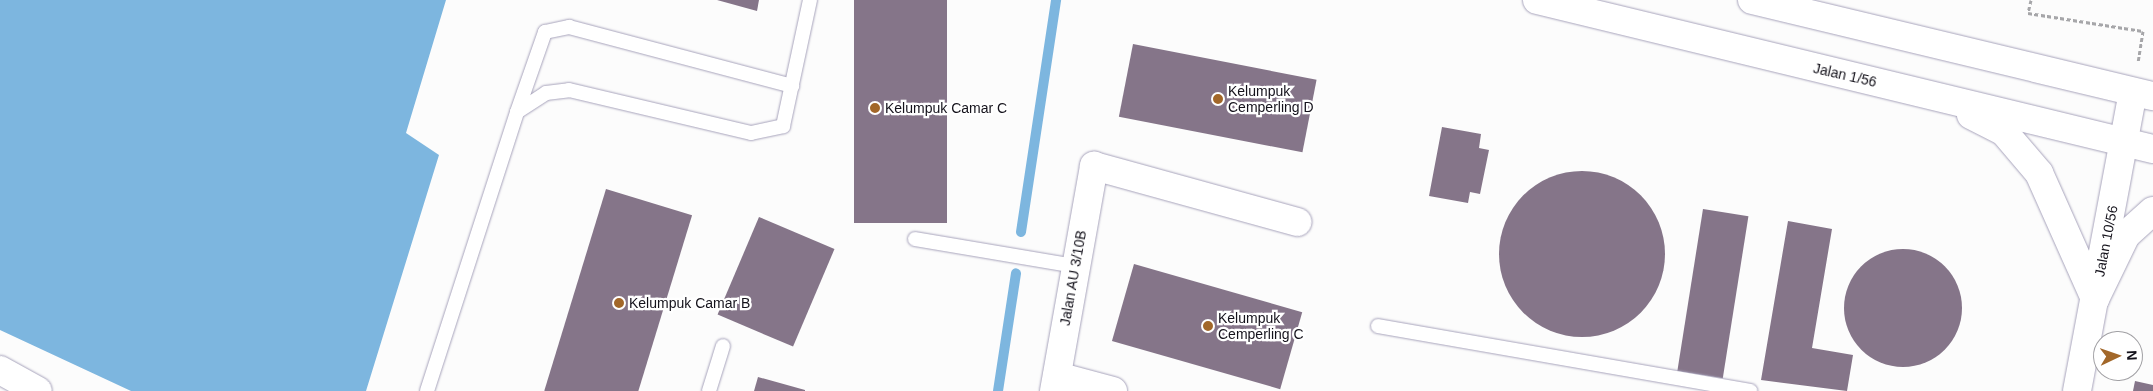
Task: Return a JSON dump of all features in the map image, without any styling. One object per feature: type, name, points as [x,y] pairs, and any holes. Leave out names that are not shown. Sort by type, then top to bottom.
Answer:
[{"type":"main road","name":"Jalan 1/56","points":[[1537,0],[1573,4],[2125,144],[2153,149]]},
{"type":"main road","points":[[1752,0],[2143,94]]},
{"type":"main road","name":"Jalan 10/56","points":[[2077,391],[2125,144],[2143,94]]},
{"type":"main road","points":[[1934,95],[2004,132],[2039,173],[2095,299]]},
{"type":"main road","name":"Jalan AU 3/10B","points":[[1056,384],[1075,266],[1094,166],[1296,222]]},
{"type":"main road","points":[[2095,299],[2126,235],[2153,211]]},
{"type":"main road","points":[[0,370],[38,391]]},
{"type":"main road","points":[[1056,384],[1113,391]]},
{"type":"lane","points":[[518,112],[546,93],[569,90],[751,133],[783,126],[810,0]]},
{"type":"lane","points":[[427,391],[545,32],[569,27],[792,86]]},
{"type":"lane","points":[[915,239],[1075,266]]},
{"type":"lane","points":[[1378,326],[1750,391]]},
{"type":"lane","points":[[709,391],[724,346]]},
{"type":"path","points":[[2030,0],[2028,13],[2143,32],[2143,94]]},
{"type":"water","points":[[0,0],[446,0],[406,133],[439,155],[366,391],[131,391],[0,330]]},
{"type":"building","points":[[717,0],[759,0],[757,11]]},
{"type":"building","name":"Kelumpuk Camar C","points":[[854,0],[947,0],[947,223],[854,223]]},
{"type":"building","name":"Kelumpuk Cemperling D","points":[[1133,44],[1317,80],[1302,152],[1119,117]]},
{"type":"building","points":[[1442,127],[1481,134],[1479,148],[1489,150],[1480,194],[1470,192],[1468,203],[1429,196]]},
{"type":"building","points":[[1582,171],[1606,175],[1621,181],[1646,202],[1655,215],[1661,230],[1665,254],[1661,278],[1655,293],[1634,318],[1621,327],[1606,333],[1582,337],[1558,333],[1543,327],[1518,306],[1509,293],[1503,278],[1499,254],[1503,230],[1509,215],[1530,190],[1543,181],[1558,175]]},
{"type":"building","name":"Kelumpuk Camar B","points":[[606,189],[692,215],[638,391],[544,391]]},
{"type":"building","points":[[1703,209],[1748,216],[1723,378],[1677,371]]},
{"type":"building","points":[[759,217],[834,249],[793,347],[718,315]]},
{"type":"building","points":[[1788,221],[1832,229],[1812,348],[1853,355],[1847,391],[1761,380]]},
{"type":"building","points":[[1903,249],[1926,254],[1945,266],[1957,285],[1962,308],[1957,331],[1945,350],[1926,362],[1903,367],[1880,362],[1861,350],[1849,331],[1844,308],[1849,285],[1861,266],[1880,254]]},
{"type":"building","name":"Kelumpuk Cemperling C","points":[[1134,264],[1302,312],[1280,389],[1112,341]]},
{"type":"building","points":[[758,377],[805,390],[805,391],[754,391]]},
{"type":"building","points":[[2135,381],[2153,385],[2153,391],[2133,391]]},
{"type":"waterway","points":[[1021,232],[1056,0]]},
{"type":"waterway","points":[[998,391],[1016,273]]},
{"type":"place","name":"Kelumpuk Cemperling D","points":[[1218,99]]},
{"type":"place","name":"Kelumpuk Camar C","points":[[875,108]]},
{"type":"place","name":"Kelumpuk Camar B","points":[[619,303]]},
{"type":"place","name":"Kelumpuk Cemperling C","points":[[1208,326]]}]
